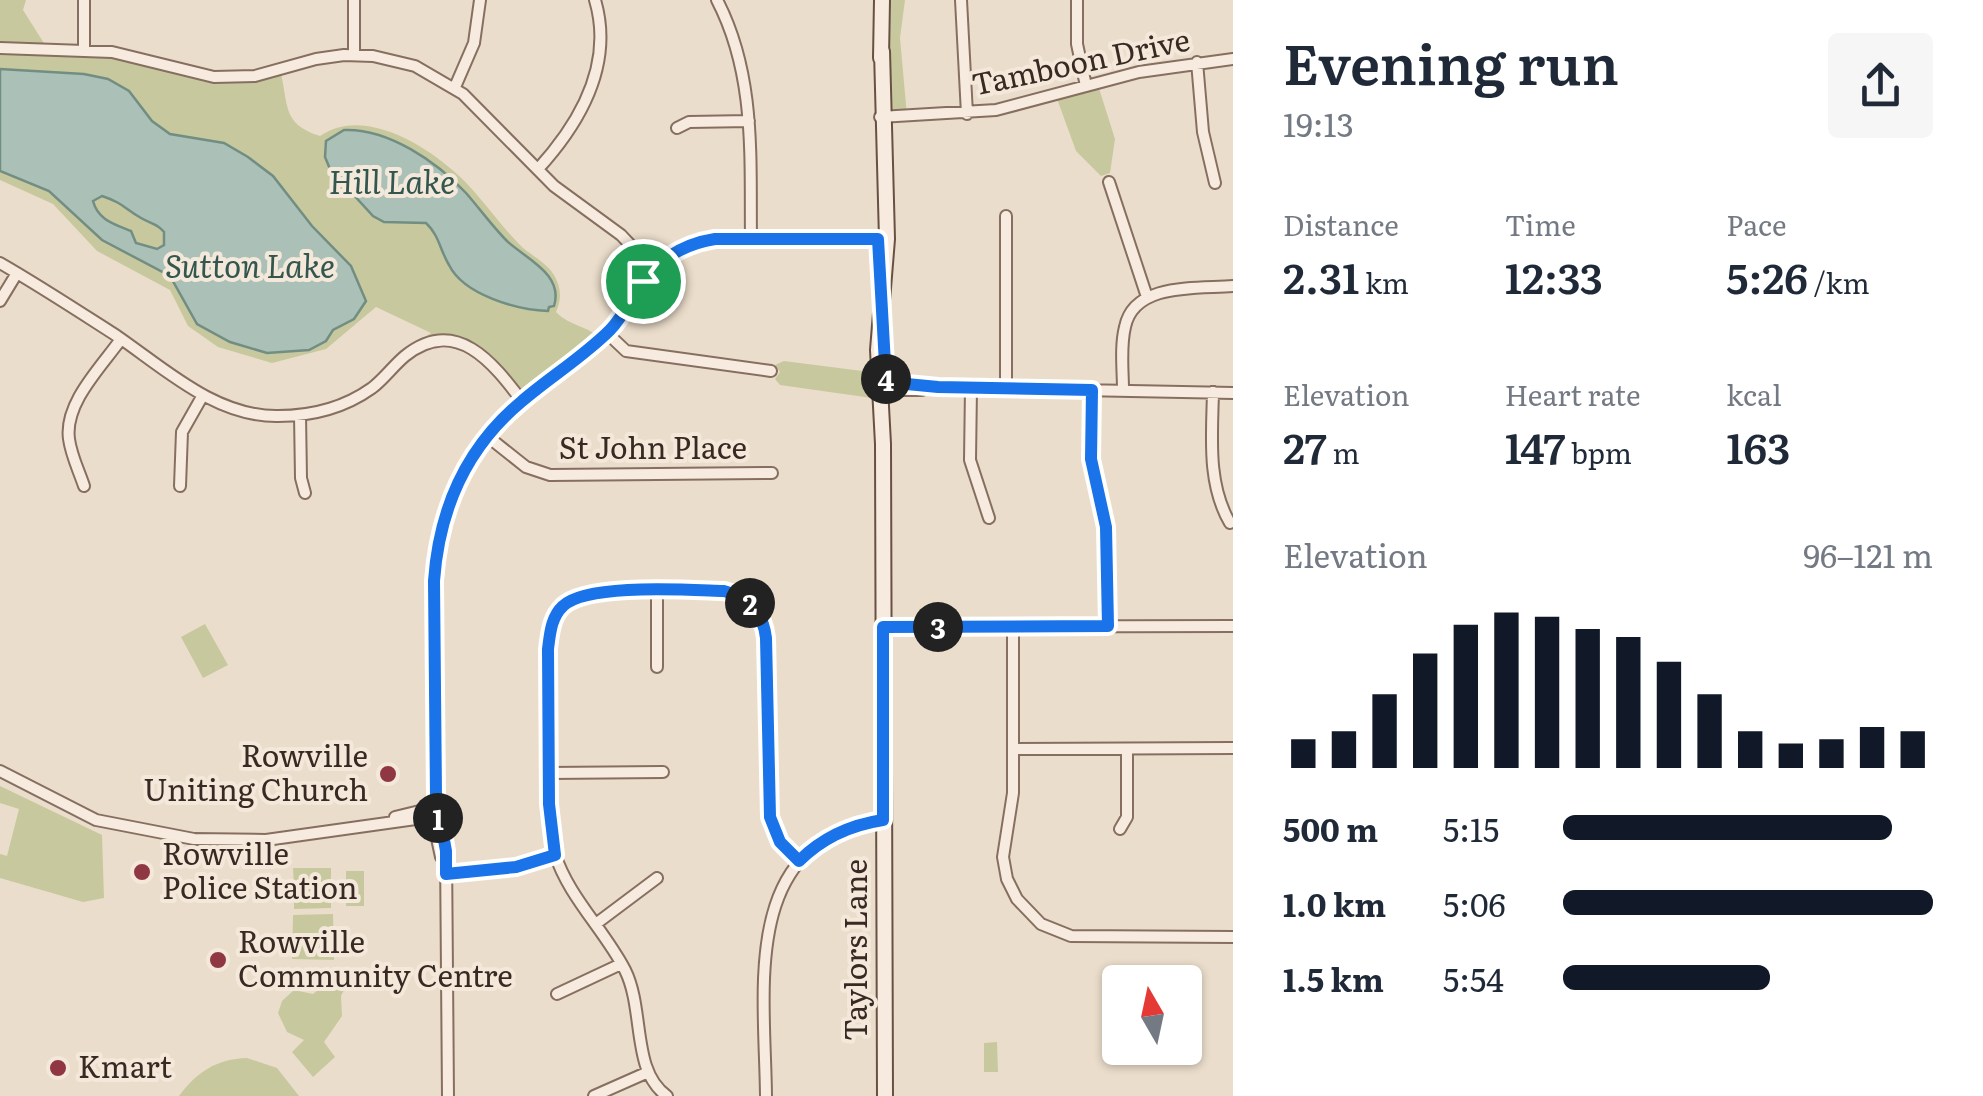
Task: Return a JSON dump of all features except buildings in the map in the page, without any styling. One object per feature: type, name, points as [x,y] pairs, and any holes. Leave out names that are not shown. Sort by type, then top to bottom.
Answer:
[{"type":"main road","name":"Taylors Lane","points":[[882,0],[885,1096]]},
{"type":"street","points":[[84,0],[84,49]]},
{"type":"street","points":[[354,0],[354,55]]},
{"type":"street","points":[[455,87],[474,42],[480,0]]},
{"type":"street","points":[[538,169],[570,132],[593,82],[600,29],[594,0]]},
{"type":"street","points":[[717,0],[736,43],[745,78],[751,239]]},
{"type":"street","points":[[961,0],[967,114]]},
{"type":"street","points":[[1077,0],[1077,44],[1086,86]]},
{"type":"street","points":[[0,48],[126,54],[195,74],[230,78],[354,55],[415,66],[455,87],[576,204],[622,235],[656,271]]},
{"type":"street","name":"Tamboon Drive","points":[[882,116],[967,114],[1025,104],[1139,72],[1233,59]]},
{"type":"street","points":[[1198,62],[1203,132],[1214,183]]},
{"type":"street","points":[[677,128],[689,122],[749,121]]},
{"type":"street","points":[[1109,182],[1147,297]]},
{"type":"street","points":[[1006,216],[1006,388]]},
{"type":"street","points":[[448,1096],[446,871],[434,829],[434,581],[436,546],[454,488],[487,436],[522,401],[608,335],[656,271],[691,245],[728,239],[882,239]]},
{"type":"street","points":[[0,263],[203,394],[254,415],[300,415],[331,408],[354,399],[380,381],[410,352],[444,341],[465,345],[485,355],[522,401]]},
{"type":"street","points":[[0,301],[18,273]]},
{"type":"street","points":[[1123,390],[1126,321],[1147,297],[1233,286]]},
{"type":"street","points":[[608,335],[626,351],[772,372]]},
{"type":"street","points":[[84,486],[70,446],[69,423],[75,406],[121,340]]},
{"type":"street","points":[[882,386],[1233,392]]},
{"type":"street","points":[[971,388],[970,460],[989,518]]},
{"type":"street","points":[[1092,390],[1091,459],[1106,527],[1108,626]]},
{"type":"street","points":[[1213,392],[1211,447],[1215,479],[1222,509],[1230,522]]},
{"type":"street","points":[[180,486],[182,432],[203,394]]},
{"type":"street","points":[[300,415],[301,478],[305,493]]},
{"type":"street","name":"St John Place","points":[[487,436],[526,467],[550,475],[772,474]]},
{"type":"street","points":[[667,1096],[646,1073],[638,1010],[622,964],[572,890],[555,855],[551,833],[548,649],[559,610],[577,596],[594,591],[724,591],[746,600],[760,617],[766,638],[768,806],[780,842],[799,861]]},
{"type":"street","points":[[656,667],[657,591]]},
{"type":"street","points":[[1013,626],[1012,804],[1003,856],[1011,890],[1032,917],[1056,931],[1083,937],[1233,937]]},
{"type":"street","points":[[883,627],[1233,626]]},
{"type":"street","points":[[1014,748],[1233,748]]},
{"type":"street","points":[[1120,829],[1127,817],[1127,749]]},
{"type":"street","points":[[0,771],[47,798],[100,821],[194,839],[266,840],[437,811]]},
{"type":"street","points":[[550,773],[663,772]]},
{"type":"street","points":[[766,1096],[768,924],[778,894],[799,861],[834,834],[883,820]]},
{"type":"street","points":[[446,871],[516,867],[555,855]]},
{"type":"street","points":[[597,923],[657,878]]},
{"type":"street","points":[[557,994],[622,964]]},
{"type":"street","points":[[594,1096],[646,1073]]},
{"type":"green space","points":[[0,0],[26,0],[23,10],[47,48],[84,49],[195,75],[280,70],[289,111],[307,131],[320,136],[355,125],[374,127],[412,142],[458,175],[520,245],[551,270],[559,289],[556,312],[601,339],[522,401],[473,348],[434,343],[432,337],[405,349],[431,333],[376,307],[326,349],[272,363],[218,347],[188,326],[170,290],[97,251],[53,204],[0,180]]},
{"type":"green space","points":[[882,0],[905,0],[900,38],[907,116],[885,116]]},
{"type":"green space","points":[[1097,82],[1115,139],[1110,173],[1101,176],[1076,151],[1056,96]]},
{"type":"green space","points":[[784,361],[878,373],[879,399],[780,385],[775,379],[780,372],[775,365]]},
{"type":"green space","points":[[205,624],[228,665],[203,678],[181,637]]},
{"type":"green space","points":[[0,786],[102,835],[104,898],[83,902],[0,878],[0,854],[7,856],[19,809],[0,803]]},
{"type":"green space","points":[[293,868],[331,868],[331,908],[294,909],[297,889]]},
{"type":"green space","points":[[346,871],[364,871],[364,906],[346,906]]},
{"type":"green space","points":[[333,914],[334,960],[292,959],[293,915]]},
{"type":"green space","points":[[330,984],[344,990],[342,1016],[324,1042],[335,1057],[313,1077],[292,1052],[304,1040],[287,1032],[278,1013],[282,1001],[294,990],[313,994]]},
{"type":"green space","points":[[997,1042],[998,1072],[984,1072],[984,1043]]},
{"type":"green space","points":[[247,1058],[277,1068],[299,1096],[179,1096],[208,1068]]},
{"type":"water","name":"Sutton Lake","points":[[0,69],[108,79],[129,91],[152,121],[170,134],[224,143],[273,176],[312,226],[351,266],[366,301],[354,319],[309,350],[267,353],[230,342],[197,324],[170,276],[102,240],[49,191],[0,171]],"holes":[[[102,196],[159,227],[164,232],[164,245],[157,249],[136,243],[131,231],[103,217],[93,201]]]},
{"type":"water","name":"Hill Lake","points":[[344,130],[394,141],[441,170],[507,241],[549,276],[556,295],[554,306],[548,311],[492,299],[456,276],[426,223],[384,222],[373,216],[330,169],[325,157],[326,141]]},
{"type":"place","name":"Rowville Uniting Church","points":[[388,774]]},
{"type":"place","name":"Rowville Police Station","points":[[142,872]]},
{"type":"place","name":"Rowville Community Centre","points":[[218,960]]},
{"type":"place","name":"Kmart","points":[[58,1068]]},
{"type":"route","points":[[878,239],[886,382],[1092,390],[1091,459],[1106,527],[1108,626],[883,627],[883,820],[834,834],[799,861],[780,842],[770,817],[766,638],[765,627],[754,608],[736,594],[724,591],[584,593],[559,610],[548,649],[549,804],[555,855],[516,867],[446,874],[436,796],[434,581],[436,546],[444,516],[468,461],[487,436],[522,401],[603,337],[626,310],[643,281],[669,256],[702,241],[878,239]]}]
